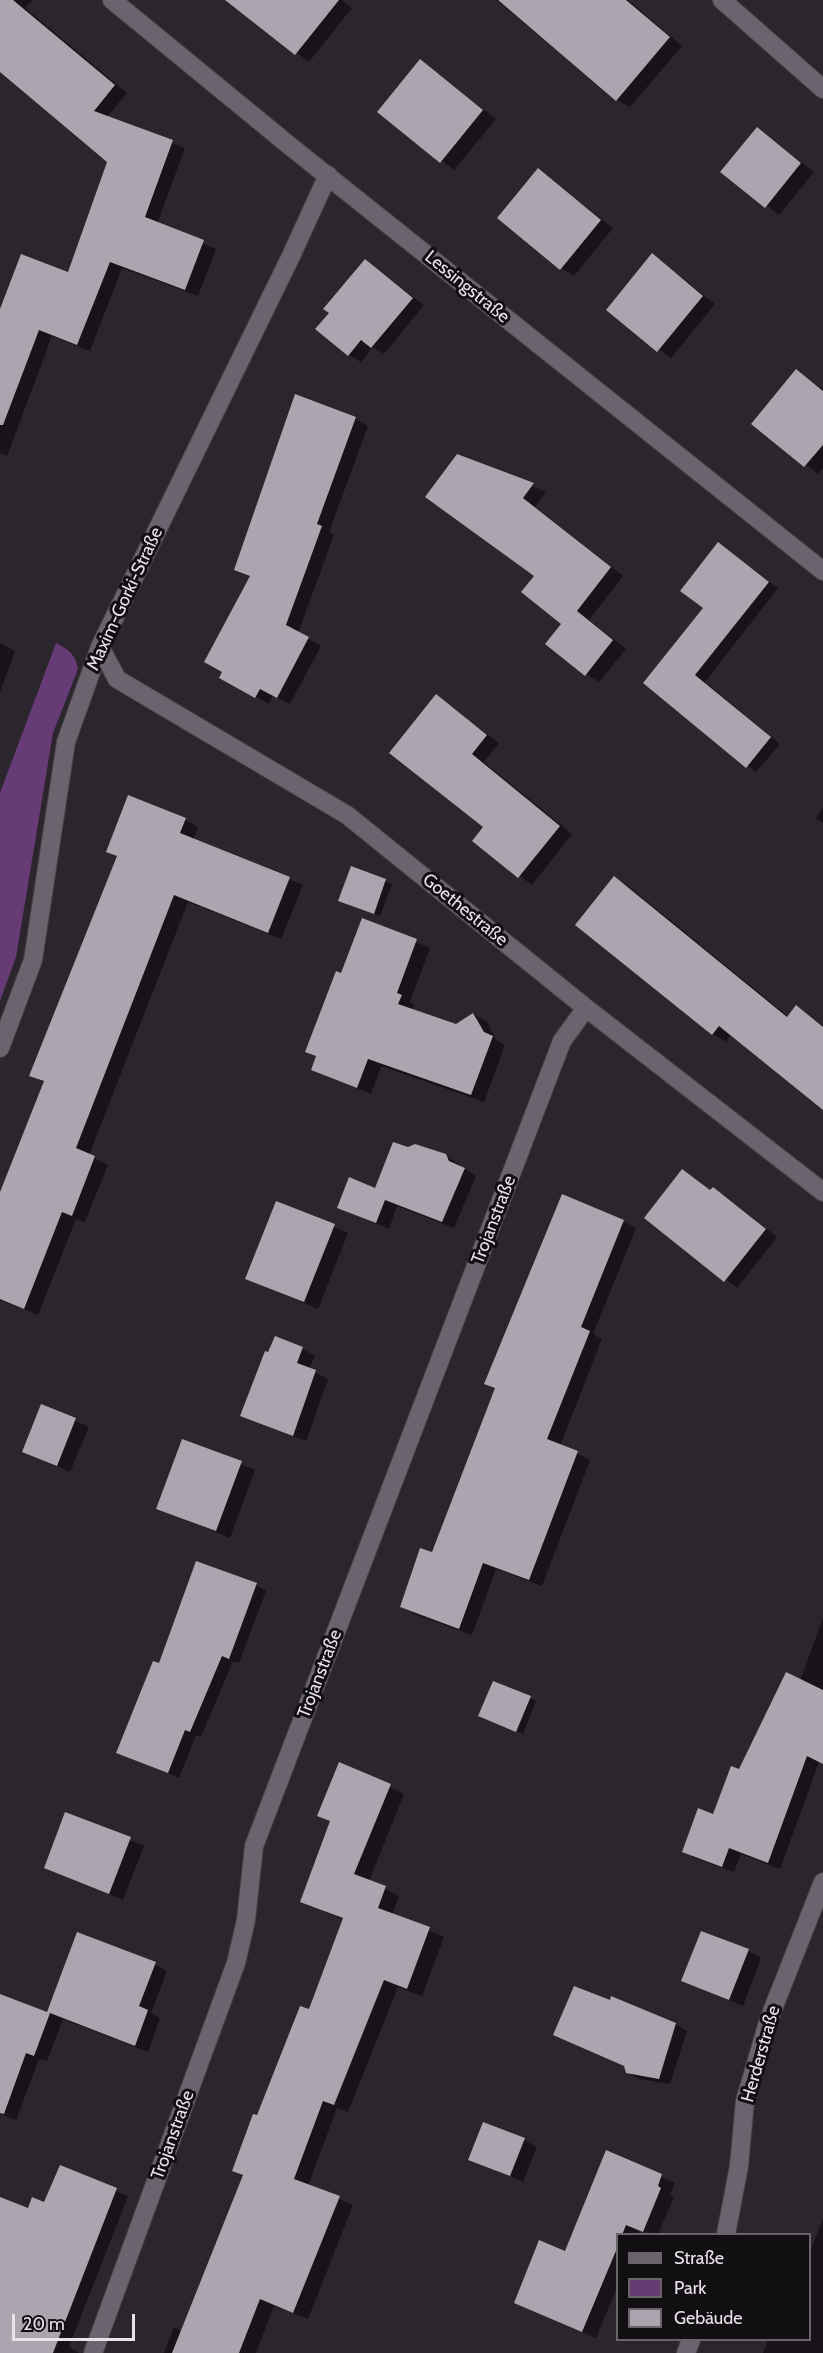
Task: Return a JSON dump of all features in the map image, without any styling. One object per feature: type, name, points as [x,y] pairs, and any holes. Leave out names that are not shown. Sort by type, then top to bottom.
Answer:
[{"type":"street","name":"Lessingstraße","points":[[112,0],[823,571]]},
{"type":"street","points":[[722,0],[823,88]]},
{"type":"street","name":"Maxim-Gorki-Straße","points":[[0,1048],[33,960],[66,742],[100,647],[286,267],[328,175]]},
{"type":"street","name":"Goethestraße","points":[[100,647],[117,679],[347,815],[586,1008],[823,1192]]},
{"type":"street","name":"Trojanstraße","points":[[93,2353],[236,1963],[246,1920],[254,1846],[562,1041],[586,1008]]},
{"type":"street","name":"Herderstraße","points":[[726,2233],[740,2166],[745,2101],[769,2019],[823,1882]]},
{"type":"green space","points":[[56,643],[71,653],[78,669],[53,733],[16,957],[0,1001],[0,793]]},
{"type":"building","points":[[0,0],[13,0],[115,85],[94,111],[173,140],[145,217],[204,240],[185,290],[110,262],[77,345],[39,330],[3,425],[0,425],[0,309],[21,254],[68,272],[107,162],[0,72]]},
{"type":"building","points":[[225,0],[339,0],[295,55]]},
{"type":"building","points":[[498,0],[626,0],[670,37],[616,101]]},
{"type":"building","points":[[420,59],[483,110],[440,163],[377,112]]},
{"type":"building","points":[[757,127],[801,163],[765,208],[720,172]]},
{"type":"building","points":[[538,168],[601,220],[560,270],[497,218]]},
{"type":"building","points":[[652,253],[703,296],[657,352],[606,310]]},
{"type":"building","points":[[365,259],[413,298],[371,348],[361,340],[348,356],[315,329],[329,313],[323,309]]},
{"type":"building","points":[[796,369],[823,391],[823,445],[804,467],[751,424]]},
{"type":"building","points":[[295,394],[356,417],[317,524],[322,526],[286,625],[309,637],[277,698],[260,689],[255,698],[219,678],[222,672],[204,662],[250,576],[234,570]]},
{"type":"building","points":[[457,454],[534,483],[523,498],[611,567],[577,611],[613,640],[585,676],[545,644],[561,624],[521,592],[534,576],[425,497]]},
{"type":"building","points":[[718,542],[769,582],[695,675],[771,737],[746,768],[643,683],[703,608],[680,591]]},
{"type":"building","points":[[436,694],[487,735],[472,754],[560,826],[518,878],[472,841],[483,827],[389,753]]},
{"type":"building","points":[[128,795],[186,818],[180,833],[290,877],[268,933],[174,895],[76,1148],[95,1156],[72,1216],[62,1212],[24,1309],[0,1299],[0,1192],[44,1081],[29,1076],[117,856],[106,852]]},
{"type":"building","points":[[351,866],[386,879],[374,914],[338,901]]},
{"type":"building","points":[[614,876],[787,1017],[796,1005],[823,1027],[823,1110],[719,1026],[712,1035],[575,925]]},
{"type":"building","points":[[362,918],[417,939],[397,993],[402,995],[398,1004],[456,1024],[473,1013],[484,1032],[493,1036],[471,1095],[368,1059],[357,1088],[311,1070],[316,1056],[305,1052],[336,971],[341,973]]},
{"type":"building","points":[[393,1142],[408,1147],[415,1144],[446,1154],[449,1161],[465,1168],[442,1222],[385,1200],[376,1223],[337,1208],[349,1177],[375,1188]]},
{"type":"building","points":[[682,1169],[710,1190],[713,1187],[766,1229],[724,1282],[644,1218]]},
{"type":"building","points":[[562,1194],[624,1220],[581,1327],[590,1331],[547,1439],[578,1451],[529,1580],[483,1563],[459,1629],[400,1607],[420,1548],[432,1552],[495,1388],[484,1384]]},
{"type":"building","points":[[276,1201],[335,1224],[304,1302],[245,1279]]},
{"type":"building","points":[[275,1336],[303,1347],[297,1363],[316,1370],[293,1436],[240,1416],[265,1351],[268,1352]]},
{"type":"building","points":[[41,1404],[76,1418],[57,1466],[22,1452]]},
{"type":"building","points":[[182,1439],[242,1461],[216,1531],[156,1509]]},
{"type":"building","points":[[196,1561],[257,1583],[229,1659],[222,1656],[190,1732],[185,1730],[168,1773],[116,1753],[153,1661],[159,1663]]},
{"type":"building","points":[[786,1672],[823,1690],[823,1764],[807,1756],[768,1863],[729,1848],[722,1867],[682,1852],[698,1808],[713,1814],[731,1766],[739,1769]]},
{"type":"building","points":[[493,1681],[531,1696],[516,1732],[478,1716]]},
{"type":"building","points":[[339,1762],[391,1784],[354,1874],[386,1886],[378,1908],[430,1927],[407,1989],[384,1980],[334,2105],[323,2101],[294,2179],[340,2196],[293,2313],[260,2299],[239,2353],[172,2353],[243,2175],[232,2171],[253,2114],[257,2115],[300,2006],[309,2009],[343,1918],[300,1902],[330,1821],[317,1816]]},
{"type":"building","points":[[65,1812],[131,1837],[109,1894],[44,1868]]},
{"type":"building","points":[[701,1931],[749,1949],[729,2000],[681,1981]]},
{"type":"building","points":[[77,1932],[156,1962],[139,2006],[148,2010],[135,2046],[50,2013],[34,2056],[26,2053],[4,2114],[0,2113],[0,1994],[47,2012]]},
{"type":"building","points":[[574,1986],[610,2000],[611,1996],[676,2023],[659,2079],[626,2073],[624,2066],[553,2035]]},
{"type":"building","points":[[483,2122],[525,2138],[510,2176],[468,2160]]},
{"type":"building","points":[[606,2150],[662,2174],[658,2186],[661,2188],[643,2232],[626,2225],[623,2233],[616,2233],[616,2251],[582,2332],[514,2303],[539,2240],[565,2251]]},
{"type":"building","points":[[60,2165],[117,2188],[53,2353],[0,2353],[0,2197],[28,2208],[32,2197],[44,2202]]}]
